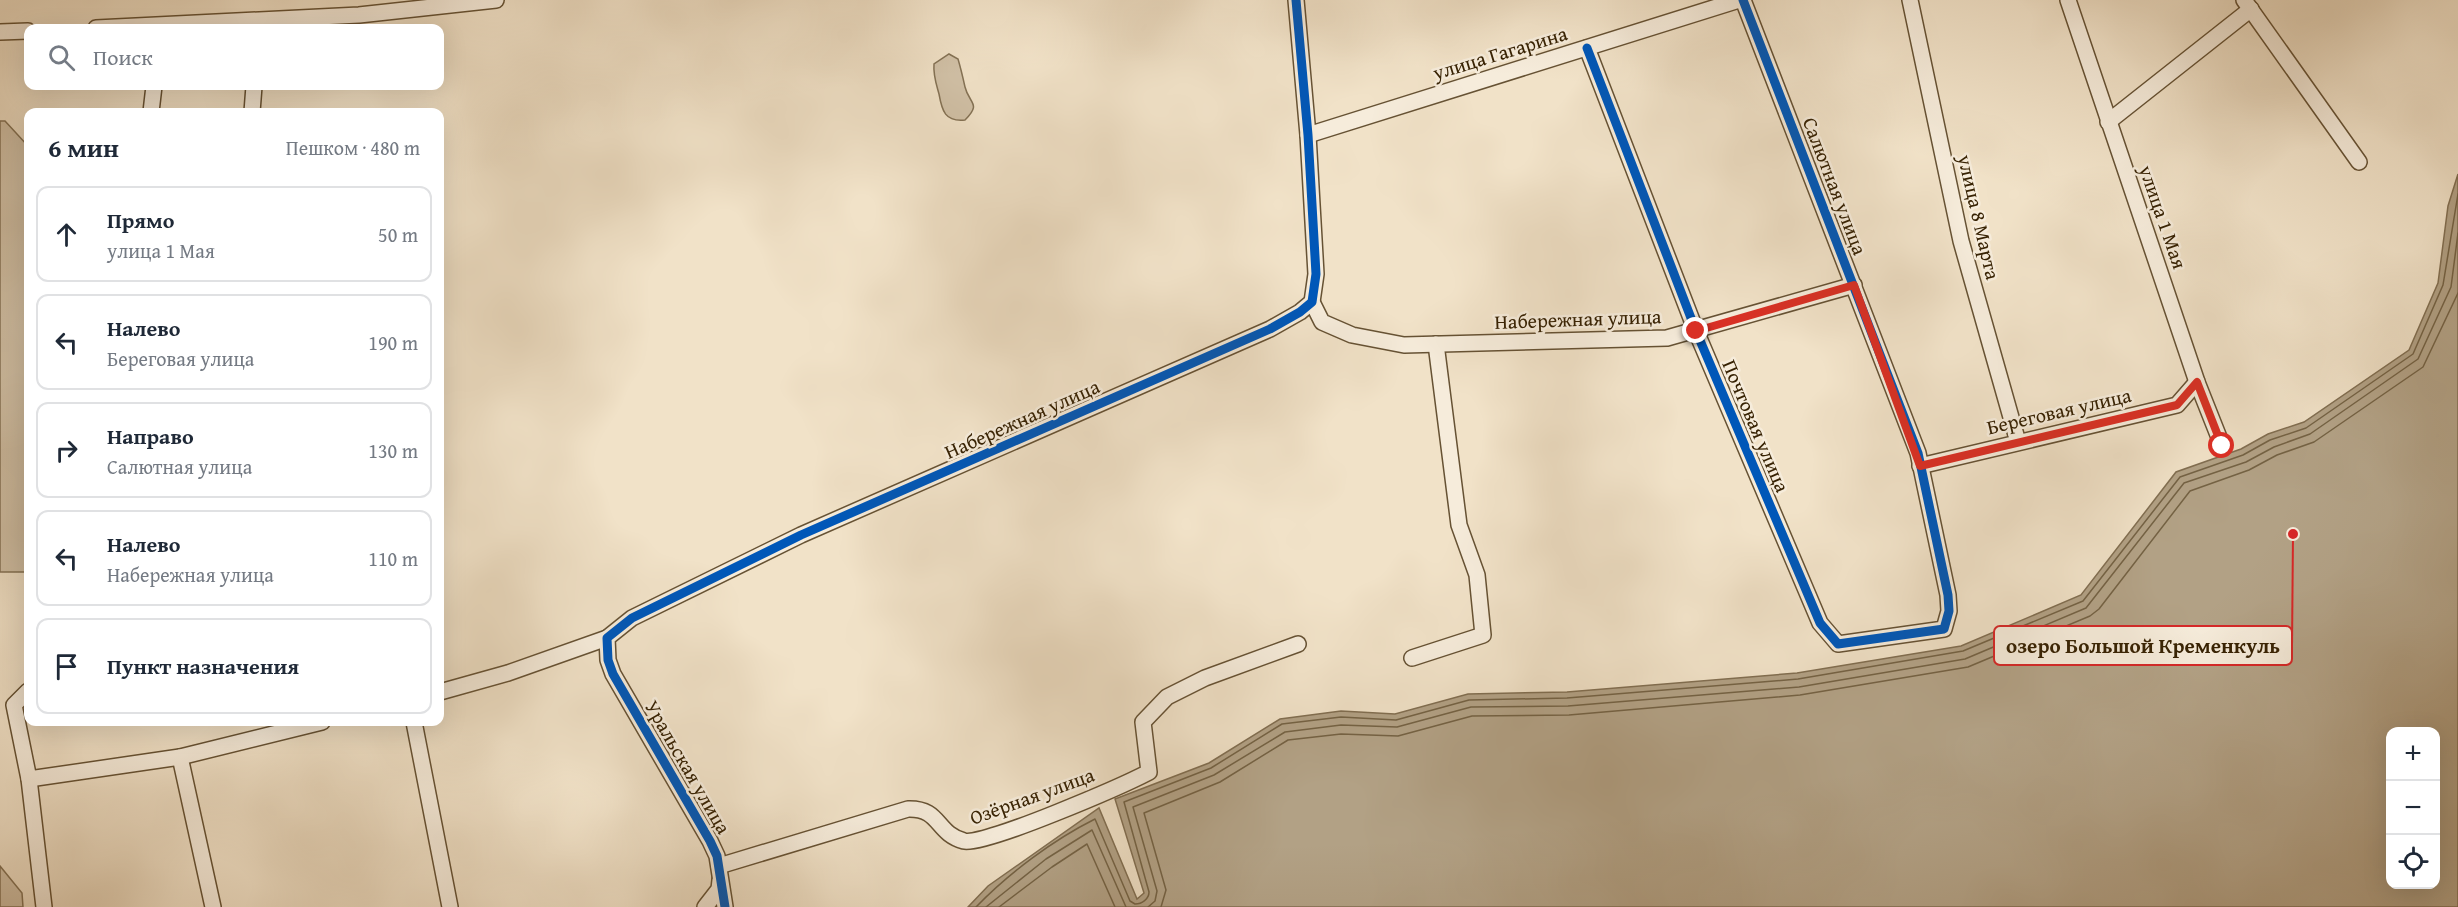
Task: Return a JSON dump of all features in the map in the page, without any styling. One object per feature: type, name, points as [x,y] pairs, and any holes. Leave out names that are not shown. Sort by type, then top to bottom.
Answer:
[{"type":"street","points":[[268,24],[496,0]]},
{"type":"street","points":[[1296,0],[1308,135],[1316,274],[1312,302]]},
{"type":"street","name":"улица Гагарина","points":[[1308,135],[1741,0]]},
{"type":"street","name":"Салютная улица","points":[[1741,0],[1854,285],[1920,466],[1948,595],[1949,611],[1944,629]]},
{"type":"street","name":"улица 8 Марта","points":[[1910,0],[1961,241],[2018,442]]},
{"type":"street","name":"улица 1 Мая","points":[[2068,0],[2197,382],[2222,446]]},
{"type":"street","points":[[2108,122],[2248,4],[2359,162]]},
{"type":"street","points":[[0,32],[24,31]]},
{"type":"street","name":"Почтовая улица","points":[[1587,48],[1696,331],[1820,623],[1838,644],[1944,629]]},
{"type":"street","points":[[151,108],[154,90]]},
{"type":"street","points":[[252,108],[254,90]]},
{"type":"street","name":"Набережная улица","points":[[444,691],[607,644],[632,618],[801,535],[1269,329],[1300,312],[1312,302],[1322,322],[1352,335],[1404,345],[1667,338],[1854,285]]},
{"type":"street","points":[[1412,658],[1483,635],[1477,575],[1459,525],[1436,344]]},
{"type":"street","name":"Береговая улица","points":[[1920,466],[2177,405],[2197,382]]},
{"type":"street","name":"Уральская улица","points":[[607,644],[613,674],[710,841],[720,870],[725,907]]},
{"type":"street","name":"Озёрная улица","points":[[720,870],[908,809],[922,808],[930,813],[947,833],[967,842],[1019,826],[1126,784],[1149,772],[1143,722],[1167,697],[1205,678],[1298,644]]},
{"type":"street","points":[[24,695],[14,705],[29,779],[44,907]]},
{"type":"street","points":[[29,779],[180,757],[306,726]]},
{"type":"street","points":[[415,726],[450,907]]},
{"type":"street","points":[[180,757],[213,907]]},
{"type":"street","points":[[705,907],[719,890],[720,870]]},
{"type":"shaded area","points":[[949,54],[958,59],[967,93],[974,107],[965,120],[953,119],[946,114],[936,83],[934,64]]},
{"type":"shaded area","points":[[0,121],[5,121],[24,142],[24,572],[0,572]]},
{"type":"shaded area","points":[[0,866],[22,893],[23,907],[0,907]]},
{"type":"water","points":[[2458,174],[2458,907],[968,907],[988,886],[1099,808],[1137,899],[1144,893],[1115,799],[1209,763],[1280,719],[1341,711],[1395,714],[1468,694],[1567,692],[1797,673],[1961,646],[2081,595],[2176,472],[2241,449],[2268,434],[2304,422],[2409,350],[2438,283],[2448,206]]},
{"type":"cycle path","points":[[725,907],[717,856],[613,674],[608,660],[607,638],[632,618],[801,535],[1270,329],[1300,312],[1312,302],[1316,274],[1308,135],[1296,0]]},
{"type":"cycle path","points":[[1587,48],[1696,331],[1820,623],[1838,644],[1944,629],[1949,611],[1948,595],[1918,453],[1743,0]]},
{"type":"place","name":"озеро Большой Кременкуль","points":[[2293,534]]},
{"type":"route","points":[[1696,331],[1854,285],[1918,453],[1920,466],[2177,405],[2197,382],[2222,446]]}]
